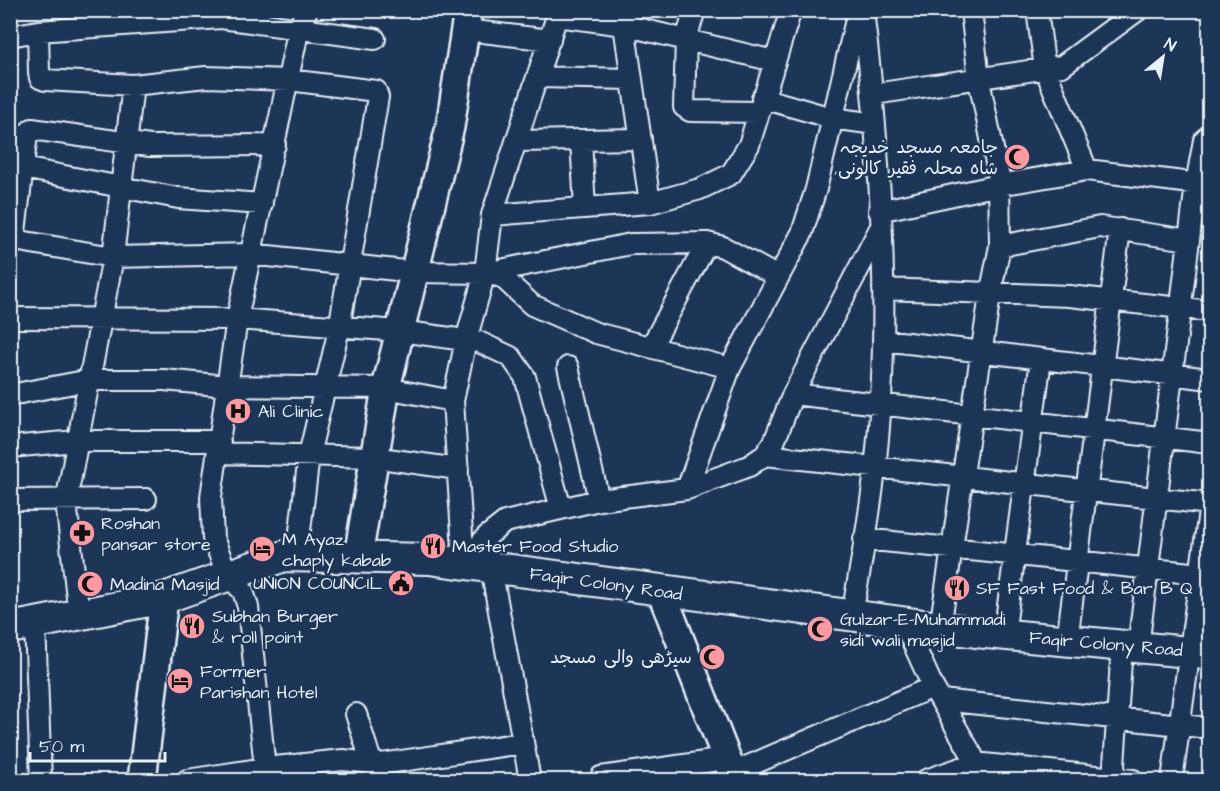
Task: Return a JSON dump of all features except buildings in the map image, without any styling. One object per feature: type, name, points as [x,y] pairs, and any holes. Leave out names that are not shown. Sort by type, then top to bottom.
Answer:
[{"type":"main road","points":[[358,557],[372,458],[386,388],[450,127],[467,20]]},
{"type":"main road","name":"Faqir Colony Road","points":[[23,626],[164,598],[284,556],[358,557],[429,559],[940,628],[1200,653]]},
{"type":"main road","points":[[661,591],[731,771]]},
{"type":"main road","points":[[142,780],[164,598]]},
{"type":"street","points":[[695,10],[686,39],[684,107],[690,111],[760,105],[875,124]]},
{"type":"street","points":[[492,215],[650,203],[700,189],[730,174],[748,145],[791,10]]},
{"type":"street","points":[[852,616],[876,468],[883,340],[883,289],[874,94],[861,10]]},
{"type":"street","points":[[687,489],[730,368],[802,233],[816,189],[861,10]]},
{"type":"street","points":[[940,628],[981,352],[1000,246],[999,185],[979,80],[971,10]]},
{"type":"street","points":[[1037,10],[1045,69],[1088,170]]},
{"type":"street","points":[[874,94],[1062,66],[1138,10]]},
{"type":"street","points":[[530,780],[477,566],[458,469],[453,401],[466,340],[485,273],[492,215],[558,13],[626,18],[686,39],[774,61]]},
{"type":"street","points":[[10,36],[38,31],[221,18],[303,19],[375,39]]},
{"type":"street","points":[[626,18],[632,79],[650,203]]},
{"type":"street","points":[[265,768],[248,607],[243,591],[228,576],[213,538],[211,497],[237,319],[303,19]]},
{"type":"street","points":[[467,20],[550,40]]},
{"type":"street","points":[[38,31],[40,78],[133,85],[206,77],[290,80],[370,88],[376,91],[378,97],[339,329],[309,455],[297,556]]},
{"type":"street","points":[[538,77],[632,79]]},
{"type":"street","points":[[79,615],[66,502],[113,257],[133,85]]},
{"type":"street","points":[[275,145],[150,146],[32,129],[27,134],[12,244],[113,257],[250,254],[350,263],[414,272],[485,273],[631,244],[707,243],[723,247],[778,277]]},
{"type":"street","points":[[1113,779],[1116,719],[1148,569],[1174,375],[1189,240],[1203,185],[1204,140],[1209,134]]},
{"type":"street","points":[[517,141],[641,139]]},
{"type":"street","points":[[581,140],[585,208]]},
{"type":"street","points":[[23,168],[121,189],[178,198],[262,204]]},
{"type":"street","points":[[477,566],[486,537],[505,522],[599,500],[687,489],[749,466],[765,454],[774,442],[793,394],[880,220],[999,185],[1088,170],[1203,185]]},
{"type":"street","points":[[1000,246],[1100,227],[1189,240]]},
{"type":"street","points":[[1067,641],[1120,229]]},
{"type":"street","points":[[651,347],[707,243]]},
{"type":"street","points":[[485,273],[502,277],[532,305],[596,333],[730,368]]},
{"type":"street","points":[[883,289],[990,295],[1069,296],[1209,311]]},
{"type":"street","points":[[10,318],[237,319],[339,329],[400,331],[479,342],[511,357],[520,368],[561,509]]},
{"type":"street","points":[[883,340],[1209,379]]},
{"type":"street","points":[[1004,635],[1041,359]]},
{"type":"street","points":[[568,367],[599,500]]},
{"type":"street","points":[[10,395],[90,380],[164,380],[228,386],[386,388],[453,401]]},
{"type":"street","points":[[793,394],[1209,443]]},
{"type":"street","points":[[10,447],[76,441],[219,447],[372,458],[458,469]]},
{"type":"street","points":[[765,454],[1209,504],[1200,653],[1180,725],[1172,780]]},
{"type":"street","points":[[10,500],[66,502],[146,499]]},
{"type":"street","points":[[864,539],[1205,575]]},
{"type":"street","points":[[904,623],[978,772]]},
{"type":"street","points":[[23,626],[41,780]]},
{"type":"street","points":[[601,777],[731,771],[937,693],[1116,719],[1209,729]]},
{"type":"street","points":[[356,714],[377,780]]},
{"type":"street","points":[[187,780],[265,768],[344,760],[372,761],[381,764],[522,743]]},
{"type":"street","points":[[926,780],[978,772],[1133,780]]},
{"type":"place","name":"جامعہ مسجد خدیجہ ,شاہ محلہ فقیر کالونی","points":[[1017,157]]},
{"type":"place","name":"Ali Clinic","points":[[238,411]]},
{"type":"place","name":"Roshan pansar store","points":[[82,533]]},
{"type":"place","name":"Master Food Studio","points":[[433,546]]},
{"type":"place","name":"M Ayaz chaply kabab","points":[[262,549]]},
{"type":"place","name":"UNION COUNCIL","points":[[401,583]]},
{"type":"place","name":"Madina Masjid","points":[[90,584]]},
{"type":"place","name":"SF Fast Food & Bar B Q","points":[[957,588]]},
{"type":"place","name":"Subhan Burger & roll point","points":[[192,626]]},
{"type":"place","name":"Gulzar-E-Muhammadi sidi wali masjid","points":[[820,629]]},
{"type":"place","name":"سیڑھی والی مسجد","points":[[712,657]]},
{"type":"place","name":"Former Parishan Hotel","points":[[180,681]]}]
